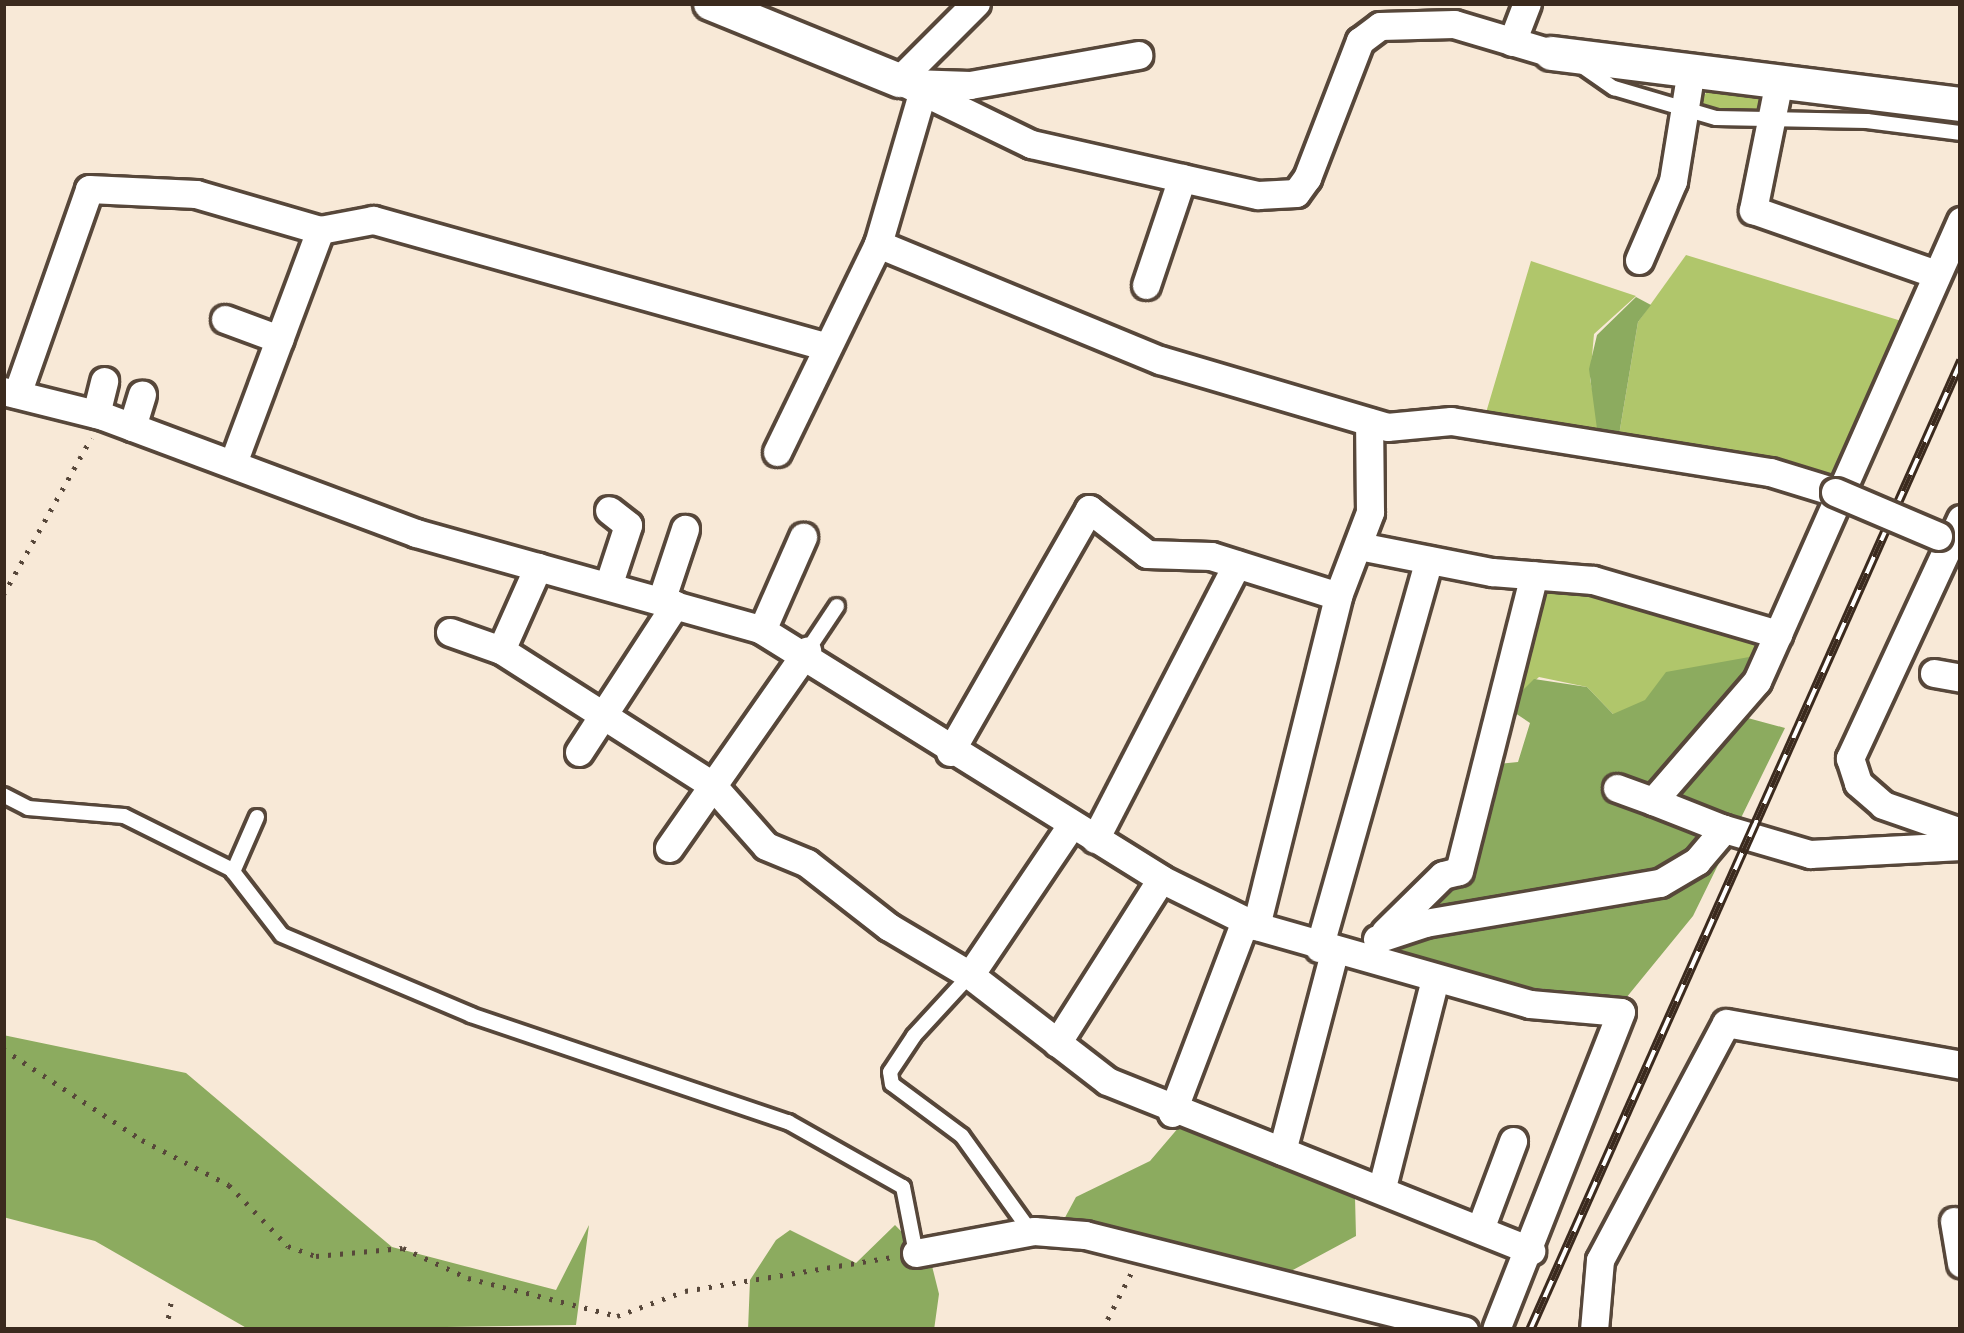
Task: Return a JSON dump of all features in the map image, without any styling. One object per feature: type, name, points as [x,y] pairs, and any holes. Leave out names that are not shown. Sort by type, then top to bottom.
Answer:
[{"type":"street","points":[[710,3],[908,86],[1031,144],[1258,195],[1296,193],[1360,41],[1393,22],[1436,13],[1560,55],[1961,104]]},
{"type":"street","points":[[938,3],[971,8]]},
{"type":"street","points":[[1512,42],[1527,3]]},
{"type":"street","points":[[777,452],[878,244],[908,86],[971,8]]},
{"type":"street","points":[[908,86],[970,85],[1138,55]]},
{"type":"street","points":[[1640,260],[1673,181],[1691,70]]},
{"type":"street","points":[[1779,82],[1754,210],[1936,274]]},
{"type":"street","points":[[1147,285],[1182,178]]},
{"type":"street","points":[[825,346],[373,220],[320,230],[196,194],[89,190],[10,392],[100,415],[416,533],[762,630],[807,651],[950,752],[1161,879],[1250,923],[1530,1004],[1621,1012],[1500,1329]]},
{"type":"street","points":[[1653,801],[1757,681],[1835,492],[1961,221]]},
{"type":"street","points":[[233,463],[320,230]]},
{"type":"street","points":[[878,244],[1160,360],[1369,422],[1451,421],[1770,472],[1950,533],[1850,758],[1858,783],[1883,805],[1961,832]]},
{"type":"street","points":[[225,319],[279,338]]},
{"type":"street","points":[[100,415],[104,381]]},
{"type":"street","points":[[131,427],[142,394]]},
{"type":"street","points":[[176,442],[184,413]]},
{"type":"street","points":[[1172,1113],[1250,923],[1338,596],[1370,512],[1369,422]]},
{"type":"street","points":[[950,752],[1089,509],[1147,554],[1237,564],[1338,596]]},
{"type":"street","points":[[608,586],[628,525],[609,510]]},
{"type":"street","points":[[579,752],[668,603],[685,529]]},
{"type":"street","points":[[762,630],[802,537]]},
{"type":"street","points":[[1359,546],[1429,560],[1593,580],[1778,634]]},
{"type":"street","points":[[1282,1151],[1348,949],[1429,560]]},
{"type":"street","points":[[970,975],[1084,832],[1237,564]]},
{"type":"street","points":[[501,650],[538,567]]},
{"type":"street","points":[[1348,949],[1443,874],[1459,871],[1534,575]]},
{"type":"street","points":[[450,632],[501,650],[605,712],[712,785],[766,846],[807,863],[889,927],[970,975],[1108,1081],[1172,1113],[1382,1187],[1532,1251]]},
{"type":"street","points":[[669,848],[807,651]]},
{"type":"street","points":[[1617,788],[1721,828],[1810,854],[1961,845]]},
{"type":"street","points":[[1348,949],[1425,922],[1660,883],[1697,861],[1721,828]]},
{"type":"street","points":[[1057,1043],[1161,879]]},
{"type":"street","points":[[1382,1187],[1435,980]]},
{"type":"street","points":[[1594,1330],[1600,1260],[1726,1023],[1961,1065]]},
{"type":"street","points":[[1480,1229],[1513,1141]]},
{"type":"street","points":[[1954,1221],[1961,1263]]},
{"type":"street","points":[[916,1253],[1031,1232],[1142,1247],[1464,1330]]},
{"type":"lane","points":[[1560,55],[1614,88],[1687,108],[1774,122],[1867,121],[1961,133]]},
{"type":"lane","points":[[807,651],[837,606]]},
{"type":"lane","points":[[3,795],[28,808],[124,816],[233,872],[281,935],[471,1015],[788,1123],[876,1167],[903,1187],[916,1253]]},
{"type":"lane","points":[[233,872],[257,817]]},
{"type":"lane","points":[[970,975],[914,1036],[890,1072],[892,1084],[962,1136],[1031,1232]]},
{"type":"path","points":[[3,596],[100,415]]},
{"type":"path","points":[[3,1048],[142,1140],[229,1185],[288,1246],[316,1256],[403,1248],[468,1278],[617,1316],[685,1291],[916,1253]]},
{"type":"path","points":[[1102,1330],[1142,1247]]},
{"type":"path","points":[[166,1330],[171,1301]]},
{"type":"green space","points":[[1709,89],[1765,96],[1766,115],[1697,105]]},
{"type":"green space","points":[[1686,255],[1908,323],[1831,483],[1618,441],[1638,322]]},
{"type":"green space","points":[[1531,261],[1636,296],[1594,334],[1590,379],[1601,432],[1485,416]]},
{"type":"green space","points":[[1636,297],[1651,305],[1638,322],[1618,441],[1597,429],[1589,369],[1597,335]]},
{"type":"green space","points":[[1534,578],[1774,633],[1766,654],[1615,716],[1587,687],[1539,677],[1506,707]]},
{"type":"green space","points":[[1766,654],[1733,714],[1785,728],[1693,916],[1626,998],[1500,984],[1365,952],[1459,871],[1488,765],[1518,762],[1530,723],[1506,707],[1534,679],[1587,687],[1613,714],[1645,700],[1666,672]]},
{"type":"green space","points":[[3,1035],[186,1073],[392,1247],[556,1290],[589,1225],[576,1325],[250,1330],[95,1241],[3,1217]]},
{"type":"green space","points":[[1179,1127],[1235,1142],[1355,1197],[1356,1236],[1291,1271],[1061,1225],[1076,1197],[1150,1161]]},
{"type":"green space","points":[[895,1225],[931,1262],[939,1294],[934,1330],[748,1330],[750,1280],[776,1240],[790,1230],[856,1263]]},
{"type":"railway","points":[[1530,1330],[1961,361]]}]
